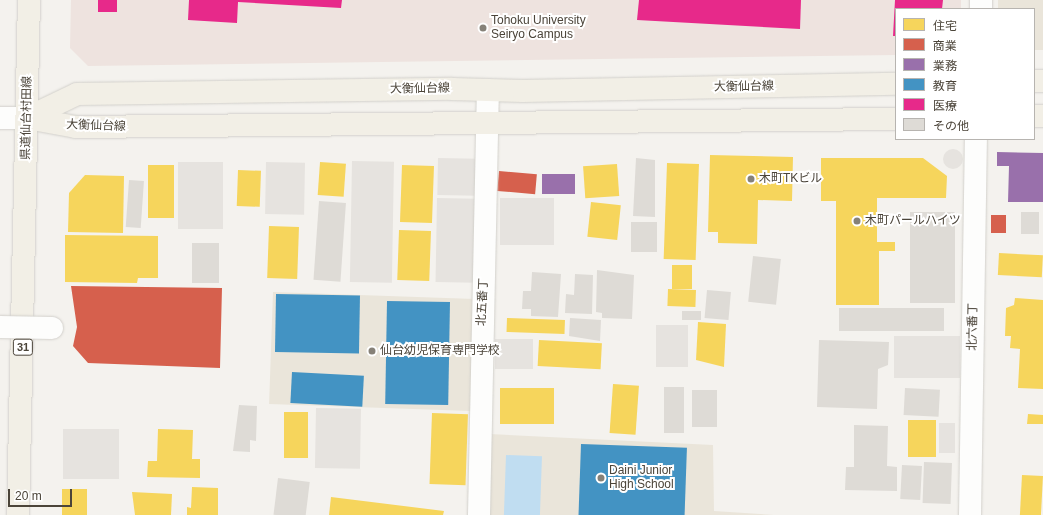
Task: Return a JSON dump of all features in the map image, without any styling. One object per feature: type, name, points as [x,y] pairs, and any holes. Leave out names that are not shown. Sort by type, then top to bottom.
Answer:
[{"type":"main road","name":"県道仙台村田線","points":[[18,515],[29,0]]},
{"type":"main road","name":"大衡仙台線","points":[[27,118],[76,94],[895,84]]},
{"type":"main road","name":"大衡仙台線","points":[[27,118],[76,128],[488,126],[895,119]]},
{"type":"street","name":"北五番丁","points":[[479,515],[488,90]]},
{"type":"street","points":[[0,118],[27,118]]},
{"type":"street","name":"北六番丁","points":[[970,515],[976,140]]},
{"type":"street","points":[[0,327],[52,328]]},
{"type":"shaded area","name":"Tohoku University Seiryo Campus","points":[[71,0],[961,0],[961,8],[895,8],[895,55],[88,66],[70,48]]},
{"type":"shaded area","points":[[998,0],[1043,0],[1043,50],[1035,50],[1035,8],[998,8]]},
{"type":"shaded area","points":[[949,149],[957,149],[963,155],[963,163],[957,169],[949,169],[943,163],[943,155]]},
{"type":"shaded area","points":[[438,158],[478,159],[477,196],[437,195]]},
{"type":"shaded area","points":[[352,161],[394,162],[392,283],[350,282]]},
{"type":"shaded area","points":[[178,162],[223,162],[223,229],[178,229]]},
{"type":"shaded area","points":[[266,162],[305,163],[304,215],[265,214]]},
{"type":"shaded area","points":[[437,198],[477,199],[476,283],[436,282]]},
{"type":"shaded area","points":[[500,198],[554,198],[554,245],[500,245]]},
{"type":"shaded area","name":"仙台幼児保育専門学校","points":[[273,292],[475,299],[471,411],[269,404]]},
{"type":"shaded area","points":[[656,325],[688,325],[688,367],[656,367]]},
{"type":"shaded area","points":[[894,336],[960,336],[960,378],[894,378]]},
{"type":"shaded area","points":[[495,339],[533,339],[533,369],[495,369]]},
{"type":"shaded area","points":[[316,408],[361,409],[360,469],[315,468]]},
{"type":"shaded area","points":[[939,423],[955,423],[955,453],[939,453]]},
{"type":"shaded area","points":[[63,429],[119,429],[119,479],[63,479]]},
{"type":"shaded area","name":"Daini Junior High School","points":[[490,434],[713,445],[714,511],[774,515],[488,515]]},
{"type":"water","points":[[506,455],[542,456],[540,515],[504,515]]},
{"type":"building: 住宅","name":"木町TKビル","points":[[710,155],[793,157],[792,201],[758,200],[757,244],[718,243],[718,232],[708,232]]},
{"type":"building: 住宅","name":"木町パールハイツ","points":[[821,158],[923,158],[947,176],[946,198],[877,198],[877,242],[895,242],[895,251],[879,251],[879,305],[836,305],[836,201],[821,201]]},
{"type":"building: 住宅","points":[[320,162],[346,164],[344,197],[318,195]]},
{"type":"building: 住宅","points":[[667,163],[699,164],[696,260],[664,259]]},
{"type":"building: 住宅","points":[[617,164],[619,196],[585,198],[583,166]]},
{"type":"building: 住宅","points":[[148,165],[174,165],[174,218],[148,218]]},
{"type":"building: 住宅","points":[[402,165],[434,166],[432,223],[400,222]]},
{"type":"building: 住宅","points":[[238,170],[261,171],[260,207],[237,206]]},
{"type":"building: 住宅","points":[[85,175],[124,176],[123,233],[68,232],[69,193]]},
{"type":"building: 住宅","points":[[591,202],[621,205],[617,240],[587,237]]},
{"type":"building: 住宅","points":[[269,226],[299,227],[297,279],[267,278]]},
{"type":"building: 住宅","points":[[399,230],[431,231],[429,281],[397,280]]},
{"type":"building: 住宅","points":[[65,235],[158,236],[158,278],[138,278],[137,283],[65,282]]},
{"type":"building: 住宅","points":[[999,253],[1043,255],[1042,277],[998,275]]},
{"type":"building: 住宅","points":[[672,265],[692,265],[692,289],[672,289]]},
{"type":"building: 住宅","points":[[668,289],[696,290],[695,307],[667,306]]},
{"type":"building: 住宅","points":[[1015,298],[1043,300],[1043,389],[1018,388],[1020,349],[1010,348],[1011,336],[1005,336],[1006,308],[1014,305]]},
{"type":"building: 住宅","points":[[507,318],[565,320],[564,334],[507,332]]},
{"type":"building: 住宅","points":[[698,322],[726,324],[724,367],[696,360]]},
{"type":"building: 住宅","points":[[539,340],[602,343],[601,369],[538,366]]},
{"type":"building: 住宅","points":[[613,384],[639,386],[636,435],[610,433]]},
{"type":"building: 住宅","points":[[500,388],[554,388],[554,424],[500,424]]},
{"type":"building: 住宅","points":[[284,412],[308,412],[308,458],[284,458]]},
{"type":"building: 住宅","points":[[432,413],[468,414],[466,485],[430,484]]},
{"type":"building: 住宅","points":[[1028,414],[1043,415],[1043,424],[1027,424]]},
{"type":"building: 住宅","points":[[908,420],[936,420],[936,457],[908,457]]},
{"type":"building: 住宅","points":[[158,429],[193,430],[192,459],[200,459],[200,478],[147,477],[148,461],[157,461]]},
{"type":"building: 住宅","points":[[1022,475],[1043,476],[1041,515],[1020,515]]},
{"type":"building: 住宅","points":[[192,487],[218,488],[218,515],[187,515],[187,507],[191,508]]},
{"type":"building: 住宅","points":[[62,489],[87,489],[87,515],[62,515]]},
{"type":"building: 住宅","points":[[132,492],[172,494],[171,515],[135,515]]},
{"type":"building: 住宅","points":[[331,497],[444,511],[443,515],[329,515]]},
{"type":"building: 商業","points":[[499,171],[537,174],[535,194],[497,191]]},
{"type":"building: 商業","points":[[991,215],[1006,215],[1006,233],[991,233]]},
{"type":"building: 商業","points":[[71,286],[222,288],[220,368],[88,363],[73,346],[77,327]]},
{"type":"building: 業務","points":[[997,152],[1043,153],[1043,202],[1008,202],[1009,166],[997,166]]},
{"type":"building: 業務","points":[[542,174],[575,174],[575,194],[542,194]]},
{"type":"building: 教育","points":[[276,294],[360,295],[359,353],[275,352]]},
{"type":"building: 教育","points":[[387,301],[450,302],[448,405],[385,404]]},
{"type":"building: 教育","points":[[292,372],[364,376],[362,407],[290,403]]},
{"type":"building: 教育","points":[[581,444],[687,448],[685,515],[579,515]]},
{"type":"building: 医療","points":[[98,0],[117,0],[117,12],[98,12]]},
{"type":"building: 医療","points":[[189,0],[342,0],[341,8],[238,2],[237,23],[188,20]]},
{"type":"building: 医療","points":[[639,0],[801,0],[800,29],[637,20]]},
{"type":"building: 医療","points":[[895,0],[943,0],[942,8],[895,8],[895,36],[893,36]]},
{"type":"building: その他","points":[[636,158],[655,160],[655,217],[633,216]]},
{"type":"building: その他","points":[[129,180],[144,181],[141,228],[126,227]]},
{"type":"building: その他","points":[[319,201],[346,203],[340,282],[313,280]]},
{"type":"building: その他","points":[[910,212],[955,212],[955,303],[910,303]]},
{"type":"building: その他","points":[[1021,212],[1039,212],[1039,234],[1021,234]]},
{"type":"building: その他","points":[[631,222],[657,222],[657,252],[631,252]]},
{"type":"building: その他","points":[[192,243],[219,243],[219,283],[192,283]]},
{"type":"building: その他","points":[[753,256],[781,259],[776,305],[748,302]]},
{"type":"building: その他","points":[[597,270],[634,275],[632,319],[602,318],[602,313],[596,312]]},
{"type":"building: その他","points":[[532,272],[561,274],[558,317],[531,316],[531,309],[522,309],[523,291],[531,291]]},
{"type":"building: その他","points":[[575,274],[593,275],[592,314],[565,313],[566,294],[574,295]]},
{"type":"building: その他","points":[[707,290],[731,292],[728,320],[705,318]]},
{"type":"building: その他","points":[[839,308],[944,308],[944,331],[839,331]]},
{"type":"building: その他","points":[[682,311],[701,311],[701,320],[682,320]]},
{"type":"building: その他","points":[[570,318],[601,320],[600,341],[569,336]]},
{"type":"building: その他","points":[[819,340],[889,342],[888,365],[878,369],[877,409],[817,407]]},
{"type":"building: その他","points":[[664,387],[684,387],[684,433],[664,433]]},
{"type":"building: その他","points":[[905,388],[940,390],[939,417],[904,415]]},
{"type":"building: その他","points":[[692,390],[717,390],[717,427],[692,427]]},
{"type":"building: その他","points":[[239,405],[257,406],[256,441],[250,440],[250,452],[233,451]]},
{"type":"building: その他","points":[[854,425],[888,426],[887,466],[897,467],[897,491],[845,490],[846,467],[854,467]]},
{"type":"building: その他","points":[[924,462],[952,463],[951,504],[923,503]]},
{"type":"building: その他","points":[[902,465],[922,466],[920,500],[900,499]]},
{"type":"building: その他","points":[[278,478],[310,482],[306,515],[273,515]]},
{"type":"place","name":"Tohoku University Seiryo Campus","points":[[483,28]]},
{"type":"place","name":"木町TKビル","points":[[751,179]]},
{"type":"place","name":"木町パールハイツ","points":[[857,221]]},
{"type":"place","name":"仙台幼児保育専門学校","points":[[372,351]]},
{"type":"place","name":"Daini Junior High School","points":[[601,478]]}]
